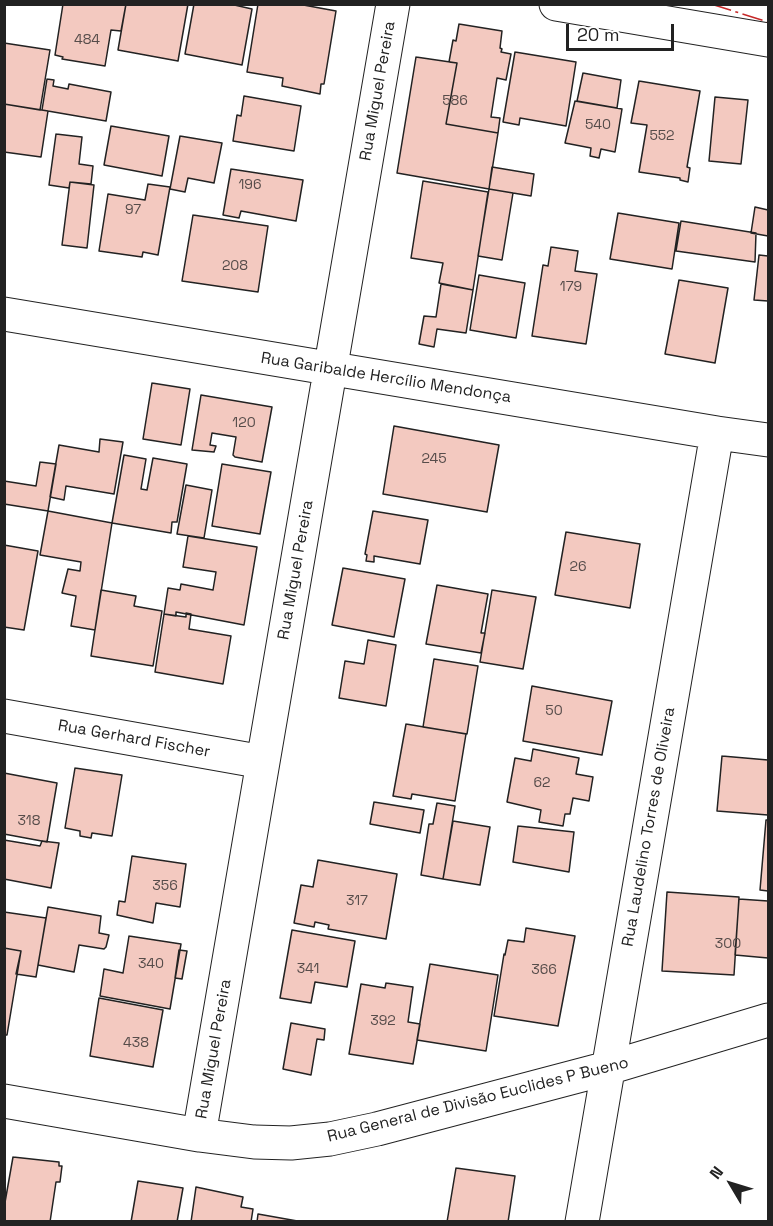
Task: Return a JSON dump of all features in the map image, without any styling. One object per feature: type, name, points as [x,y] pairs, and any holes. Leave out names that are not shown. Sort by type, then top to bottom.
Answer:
[{"type":"street","name":"Rua Miguel Pereira","points":[[199,1135],[393,4]]},
{"type":"street","points":[[556,4],[768,40]]},
{"type":"street","name":"Rua Garibalde Hercílio Mendonça","points":[[4,314],[768,440]]},
{"type":"street","name":"Rua Laudelino Torres de Oliveira","points":[[582,1221],[717,433]]},
{"type":"street","name":"Rua Gerhard Fischer","points":[[4,716],[263,762]]},
{"type":"street","name":"Rua General de Divisão Euclides P Bueno","points":[[4,1101],[199,1135],[254,1142],[291,1143],[330,1139],[377,1129],[608,1068],[768,1020]]},
{"type":"building","points":[[63,4],[126,4],[121,31],[111,30],[105,66],[62,59],[63,57],[55,55]]},
{"type":"building","points":[[126,4],[188,4],[178,61],[118,50]]},
{"type":"building","points":[[194,4],[230,4],[252,9],[242,65],[185,54]]},
{"type":"building","points":[[258,4],[298,4],[336,11],[324,84],[321,84],[320,94],[282,86],[283,78],[247,72]]},
{"type":"building","points":[[459,24],[502,31],[501,52],[511,54],[506,80],[497,78],[491,117],[500,118],[498,133],[446,124],[457,63],[449,62]]},
{"type":"building","points":[[4,43],[50,50],[40,110],[4,104]]},
{"type":"building","points":[[515,52],[576,62],[566,126],[520,118],[519,125],[503,122]]},
{"type":"building","points":[[416,57],[457,63],[446,124],[498,133],[489,189],[397,173]]},
{"type":"building","points":[[583,73],[621,80],[617,108],[577,101]]},
{"type":"building","points":[[47,79],[54,80],[53,86],[68,89],[69,84],[111,92],[106,121],[42,110]]},
{"type":"building","points":[[639,81],[700,91],[687,167],[690,168],[688,182],[680,178],[639,172],[647,125],[631,123]]},
{"type":"building","points":[[244,96],[301,106],[294,151],[233,141],[237,115],[241,116]]},
{"type":"building","points":[[715,97],[748,100],[741,164],[709,161]]},
{"type":"building","points":[[575,101],[622,109],[615,152],[601,149],[599,158],[590,156],[591,148],[565,143]]},
{"type":"building","points":[[4,104],[48,111],[41,157],[4,152]]},
{"type":"building","points":[[111,126],[169,136],[162,176],[104,165]]},
{"type":"building","points":[[56,134],[82,137],[79,164],[93,166],[91,184],[70,182],[69,188],[49,185]]},
{"type":"building","points":[[180,136],[222,143],[214,183],[188,178],[185,192],[170,189]]},
{"type":"building","points":[[492,167],[534,174],[531,196],[489,189]]},
{"type":"building","points":[[231,169],[303,180],[296,221],[241,211],[239,218],[223,215]]},
{"type":"building","points":[[423,181],[488,192],[473,290],[439,283],[443,263],[411,258]]},
{"type":"building","points":[[70,182],[94,185],[87,248],[62,245]]},
{"type":"building","points":[[148,184],[170,187],[158,255],[143,252],[142,257],[99,251],[108,194],[145,200]]},
{"type":"building","points":[[489,189],[513,193],[502,260],[478,256]]},
{"type":"building","points":[[755,207],[768,210],[768,236],[751,233]]},
{"type":"building","points":[[618,213],[679,223],[672,269],[610,259]]},
{"type":"building","points":[[193,215],[268,226],[258,292],[182,281]]},
{"type":"building","points":[[681,221],[756,233],[755,262],[676,251]]},
{"type":"building","points":[[551,247],[578,251],[575,271],[597,274],[586,344],[532,336],[543,265],[548,266]]},
{"type":"building","points":[[759,255],[768,256],[768,301],[754,300]]},
{"type":"building","points":[[479,275],[525,283],[516,338],[470,330]]},
{"type":"building","points":[[679,280],[728,288],[715,363],[665,354]]},
{"type":"building","points":[[441,284],[473,290],[466,333],[437,329],[434,347],[419,344],[424,316],[436,317]]},
{"type":"building","points":[[152,383],[190,389],[181,445],[143,439]]},
{"type":"building","points":[[201,395],[272,407],[262,462],[235,457],[233,455],[236,437],[212,433],[210,445],[216,446],[214,452],[192,450]]},
{"type":"building","points":[[394,426],[499,445],[487,512],[383,494]]},
{"type":"building","points":[[100,439],[123,442],[114,494],[66,486],[64,500],[50,497],[59,445],[99,452]]},
{"type":"building","points":[[124,455],[146,459],[141,489],[147,490],[153,458],[187,464],[177,522],[172,522],[171,533],[112,523]]},
{"type":"building","points":[[40,462],[56,464],[48,511],[4,504],[4,481],[36,486]]},
{"type":"building","points":[[222,464],[271,472],[260,534],[212,526]]},
{"type":"building","points":[[186,485],[212,490],[204,538],[177,534]]},
{"type":"building","points":[[48,511],[112,523],[95,630],[71,626],[76,596],[62,593],[68,569],[80,571],[81,562],[40,555]]},
{"type":"building","points":[[373,511],[428,520],[420,564],[374,556],[374,562],[366,561],[367,555],[365,554]]},
{"type":"building","points":[[566,532],[640,544],[630,608],[555,595]]},
{"type":"building","points":[[188,536],[257,547],[244,625],[176,612],[176,616],[164,614],[168,588],[180,590],[181,584],[213,590],[216,572],[183,567]]},
{"type":"building","points":[[4,545],[38,551],[24,630],[4,627]]},
{"type":"building","points":[[343,568],[405,579],[394,637],[332,625]]},
{"type":"building","points":[[437,585],[488,594],[481,633],[485,633],[481,653],[426,644]]},
{"type":"building","points":[[101,590],[136,596],[134,606],[162,611],[153,666],[91,656]]},
{"type":"building","points":[[492,590],[536,597],[523,669],[480,662]]},
{"type":"building","points":[[186,613],[191,614],[189,629],[231,636],[223,684],[155,672],[164,614],[186,617]]},
{"type":"building","points":[[368,640],[396,645],[386,706],[339,698],[345,661],[364,664]]},
{"type":"building","points":[[434,659],[478,666],[467,734],[423,727]]},
{"type":"building","points":[[532,686],[612,701],[602,755],[523,741]]},
{"type":"building","points":[[406,724],[466,734],[455,801],[412,794],[411,799],[393,796]]},
{"type":"building","points":[[533,749],[579,758],[576,774],[593,777],[589,801],[573,798],[570,814],[565,814],[563,826],[539,822],[541,810],[507,802],[515,758],[531,761]]},
{"type":"building","points":[[722,756],[768,760],[768,815],[717,811]]},
{"type":"building","points":[[75,768],[122,775],[112,836],[92,833],[91,838],[80,836],[80,831],[65,828]]},
{"type":"building","points":[[4,773],[57,783],[47,842],[4,834]]},
{"type":"building","points":[[374,802],[424,810],[420,833],[370,824]]},
{"type":"building","points":[[437,803],[455,806],[443,879],[421,875],[429,824],[433,824]]},
{"type":"building","points":[[766,820],[768,820],[768,891],[760,890]]},
{"type":"building","points":[[453,821],[490,827],[480,885],[443,879]]},
{"type":"building","points":[[518,826],[574,832],[569,872],[513,862]]},
{"type":"building","points":[[4,840],[40,846],[42,841],[59,843],[51,888],[4,879]]},
{"type":"building","points":[[132,856],[186,864],[180,907],[156,903],[153,923],[117,915],[119,901],[125,902]]},
{"type":"building","points":[[318,860],[397,874],[386,939],[328,929],[329,925],[315,922],[314,927],[294,923],[301,885],[313,887]]},
{"type":"building","points":[[667,892],[739,897],[734,975],[662,971]]},
{"type":"building","points":[[739,899],[768,901],[768,958],[735,955]]},
{"type":"building","points":[[48,907],[101,916],[99,933],[109,935],[106,947],[104,949],[79,945],[74,972],[38,965]]},
{"type":"building","points":[[4,912],[46,918],[36,977],[16,974],[21,951],[4,948]]},
{"type":"building","points":[[526,928],[575,936],[558,1026],[494,1016],[508,940],[524,942]]},
{"type":"building","points":[[292,930],[355,941],[347,987],[315,982],[311,1003],[280,998]]},
{"type":"building","points":[[129,936],[181,944],[170,1009],[100,996],[104,969],[123,973]]},
{"type":"building","points":[[4,948],[21,951],[7,1035],[4,1035]]},
{"type":"building","points":[[179,950],[187,951],[182,979],[175,978]]},
{"type":"building","points":[[430,964],[498,975],[486,1051],[417,1040]]},
{"type":"building","points":[[386,983],[413,987],[408,1022],[420,1024],[413,1064],[349,1054],[361,984],[385,988]]},
{"type":"building","points":[[99,998],[163,1010],[153,1067],[90,1056]]},
{"type":"building","points":[[291,1023],[325,1029],[324,1040],[317,1039],[311,1075],[283,1069]]},
{"type":"building","points":[[13,1157],[59,1162],[59,1166],[62,1166],[60,1182],[56,1182],[50,1222],[4,1222],[4,1208]]},
{"type":"building","points":[[456,1168],[515,1176],[508,1222],[447,1222]]},
{"type":"building","points":[[138,1181],[183,1188],[177,1222],[131,1222]]},
{"type":"building","points":[[196,1187],[243,1197],[241,1207],[253,1209],[251,1222],[191,1222]]},
{"type":"building","points":[[258,1214],[303,1222],[257,1222]]},
{"type":"power","points":[[711,4],[768,22]]}]
